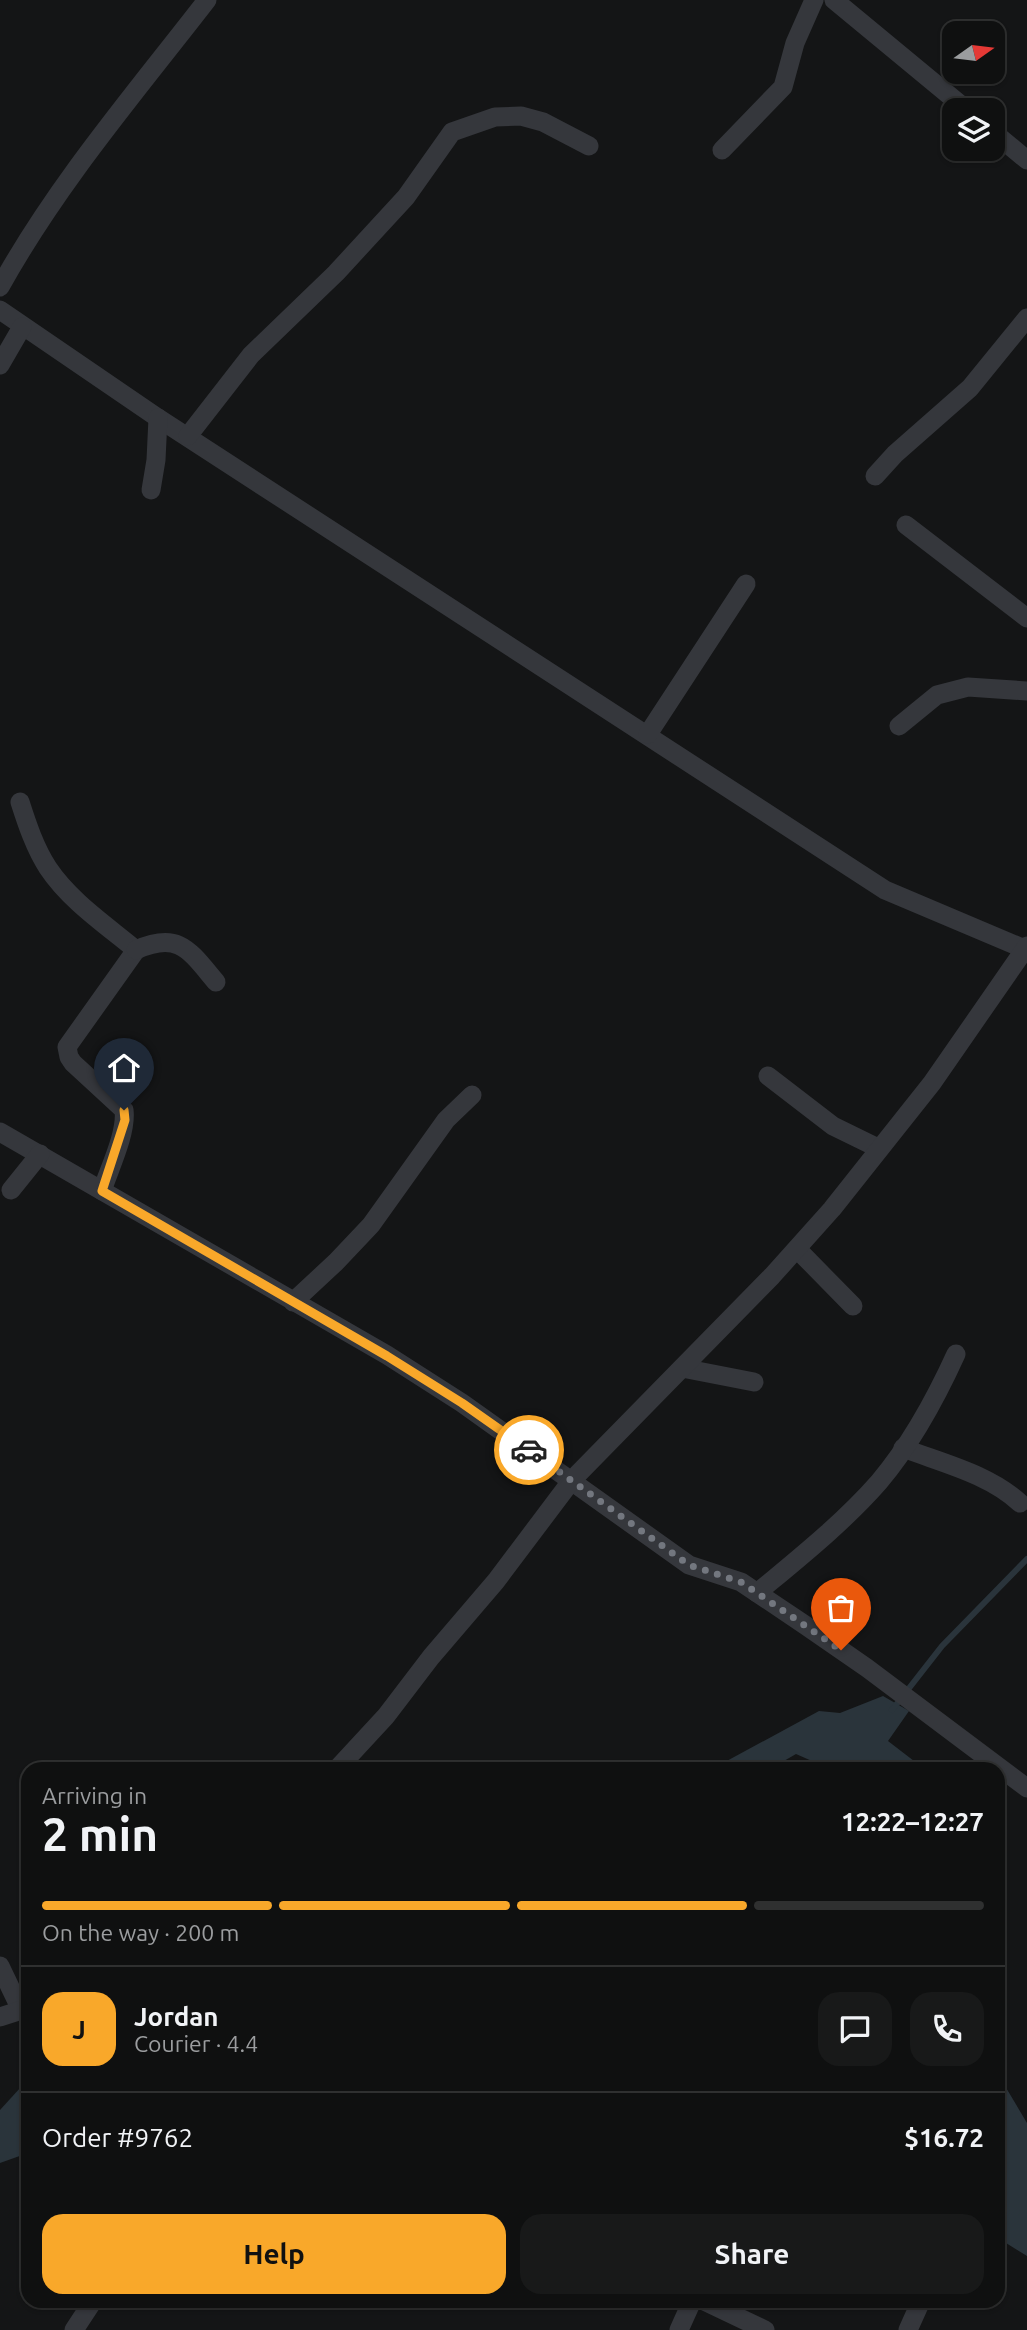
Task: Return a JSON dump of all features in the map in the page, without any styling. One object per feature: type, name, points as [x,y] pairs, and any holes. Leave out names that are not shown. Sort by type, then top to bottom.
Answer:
[{"type":"street","points":[[0,287],[43,217],[93,146],[207,0]]},
{"type":"street","points":[[722,150],[783,87],[795,43],[814,0]]},
{"type":"street","points":[[834,0],[952,98]]},
{"type":"street","points":[[188,436],[251,355],[336,272],[406,197],[452,132],[495,117],[521,116],[543,122],[589,146]]},
{"type":"street","points":[[1005,142],[1027,160]]},
{"type":"street","points":[[0,310],[365,554],[648,734],[885,890],[1027,948],[932,1083],[832,1209],[797,1249],[572,1480],[496,1581],[431,1657],[386,1716],[343,1762]]},
{"type":"street","points":[[875,476],[895,454],[970,388],[1027,318]]},
{"type":"street","points":[[0,365],[22,327]]},
{"type":"street","points":[[151,490],[158,418]]},
{"type":"street","points":[[906,525],[1027,618]]},
{"type":"street","points":[[648,734],[746,584]]},
{"type":"street","points":[[899,726],[937,695],[968,687],[1027,691]]},
{"type":"street","points":[[20,802],[29,829],[48,867],[70,894],[136,950]]},
{"type":"street","points":[[102,1191],[125,1120],[124,1110],[73,1063],[67,1047],[136,950],[155,942],[172,941],[191,951],[216,982]]},
{"type":"street","points":[[768,1076],[833,1126],[878,1148]]},
{"type":"street","points":[[293,1302],[371,1225],[446,1120],[472,1095]]},
{"type":"street","points":[[0,1132],[387,1356],[462,1403],[689,1565],[741,1582],[867,1668],[991,1762]]},
{"type":"street","points":[[11,1190],[40,1154]]},
{"type":"street","points":[[797,1249],[853,1306]]},
{"type":"street","points":[[757,1593],[822,1538],[879,1481],[929,1409],[956,1354]]},
{"type":"street","points":[[682,1368],[754,1382]]},
{"type":"street","points":[[903,1448],[987,1480],[1008,1492],[1020,1503]]},
{"type":"street","points":[[1005,1772],[1027,1788]]},
{"type":"street","points":[[0,1966],[21,2002]]},
{"type":"street","points":[[0,2017],[21,2010]]},
{"type":"street","points":[[74,2330],[88,2308]]},
{"type":"street","points":[[679,2330],[689,2308]]},
{"type":"street","points":[[719,2308],[765,2330]]},
{"type":"street","points":[[908,2330],[917,2308]]},
{"type":"shaded area","points":[[883,1696],[909,1711],[888,1741],[915,1762],[814,1762],[796,1754],[782,1762],[725,1762],[819,1711],[840,1713]]},
{"type":"shaded area","points":[[1005,2086],[1027,2123],[1027,2256],[1005,2242]]},
{"type":"shaded area","points":[[21,2087],[21,2156],[0,2163],[0,2110]]},
{"type":"waterway","points":[[892,1710],[942,1646],[1027,1559]]},
{"type":"way so far","points":[[529,1450],[689,1565],[741,1582],[841,1650]]},
{"type":"route","points":[[124,1110],[122,1132],[102,1191],[387,1356],[462,1403],[529,1450]]}]
